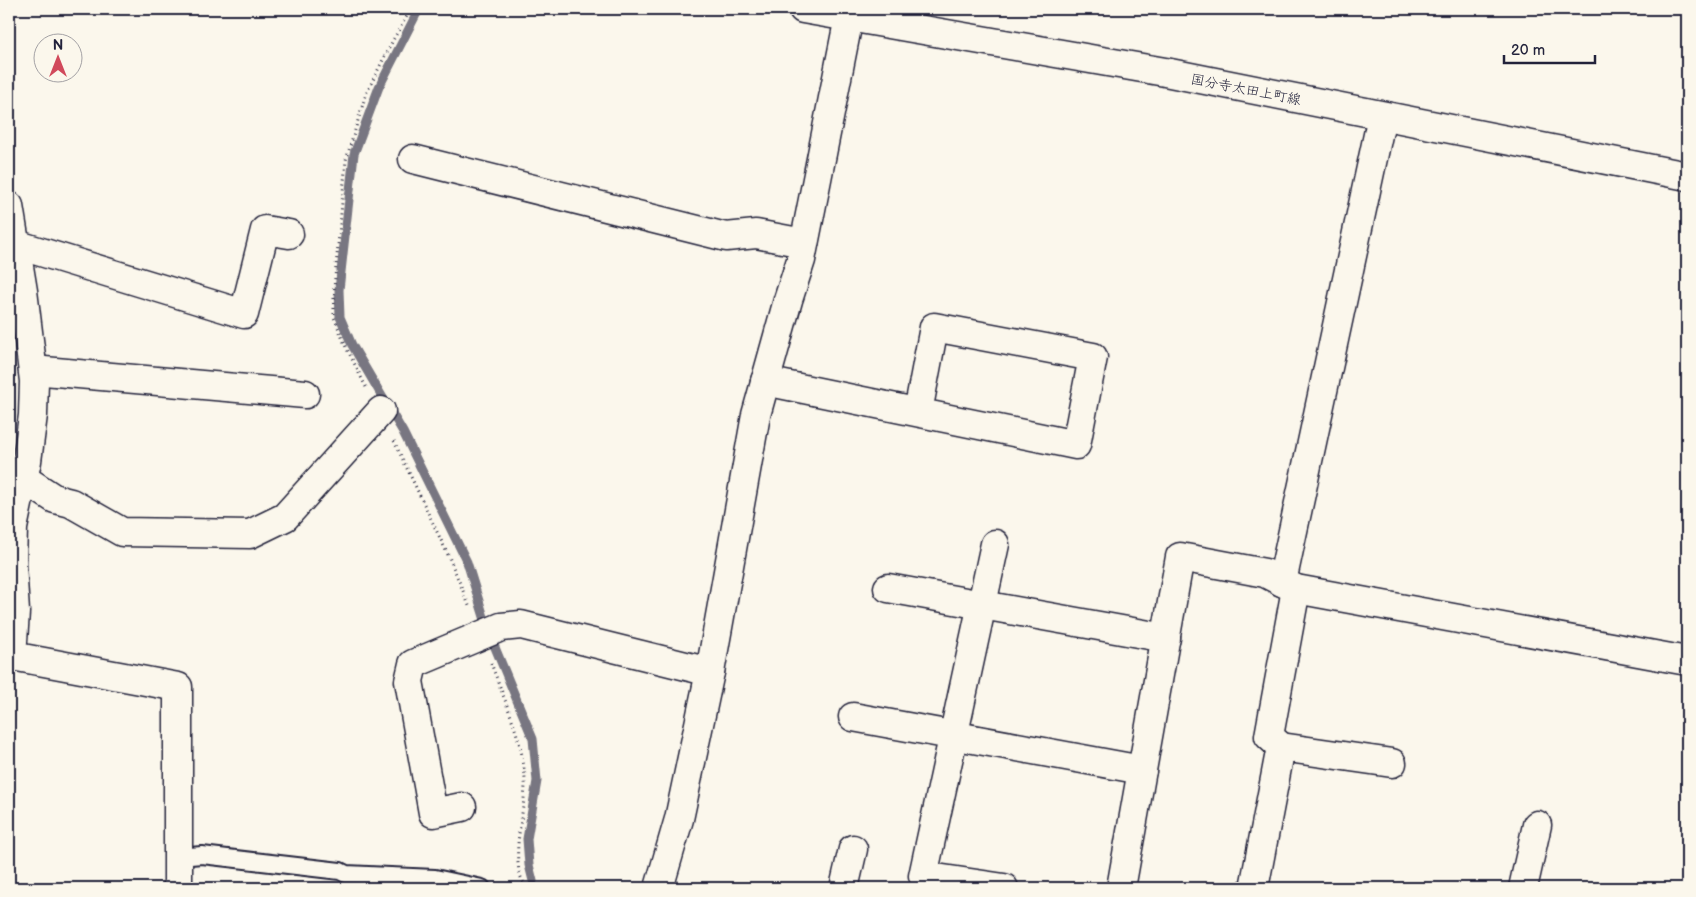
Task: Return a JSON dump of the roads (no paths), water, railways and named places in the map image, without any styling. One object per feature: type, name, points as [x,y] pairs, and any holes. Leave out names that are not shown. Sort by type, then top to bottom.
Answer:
[{"type":"street","name":"国分寺太田上町線","points":[[803,9],[1165,72],[1687,176]]},
{"type":"street","points":[[659,888],[679,819],[710,672],[756,415],[801,260],[850,17]]},
{"type":"street","points":[[1382,116],[1289,585],[1269,736],[1281,747],[1392,763]]},
{"type":"street","points":[[413,159],[726,237],[756,234],[804,243]]},
{"type":"street","points":[[9,206],[25,300],[33,370],[32,415],[23,478],[13,528],[12,564],[15,612],[10,656],[178,687],[178,888]]},
{"type":"street","points":[[15,244],[244,314],[265,230],[289,234]]},
{"type":"street","points":[[766,381],[1076,445],[1093,357],[934,327],[918,412]]},
{"type":"street","points":[[33,370],[305,394]]},
{"type":"street","points":[[23,478],[56,500],[70,503],[122,532],[250,534],[285,517],[381,411]]},
{"type":"street","points":[[995,544],[923,876],[1002,888]]},
{"type":"street","points":[[1121,888],[1180,557],[1265,573],[1289,585],[1687,661]]},
{"type":"street","points":[[888,588],[1166,638]]},
{"type":"street","points":[[462,807],[433,813],[409,681],[413,664],[501,627],[522,625],[710,672]]},
{"type":"street","points":[[853,717],[953,737],[1142,770]]},
{"type":"street","points":[[1254,888],[1281,747]]},
{"type":"street","points":[[1524,888],[1536,825]]},
{"type":"street","points":[[844,888],[853,850]]},
{"type":"lane","points":[[178,857],[202,855],[340,871],[346,874],[435,878],[482,888]]},
{"type":"waterway","points":[[419,9],[379,87],[354,154],[339,290],[340,317],[352,345],[403,432],[467,562],[484,617]]},
{"type":"waterway","points":[[494,645],[533,739],[537,781],[527,839],[529,865],[533,881]]}]
